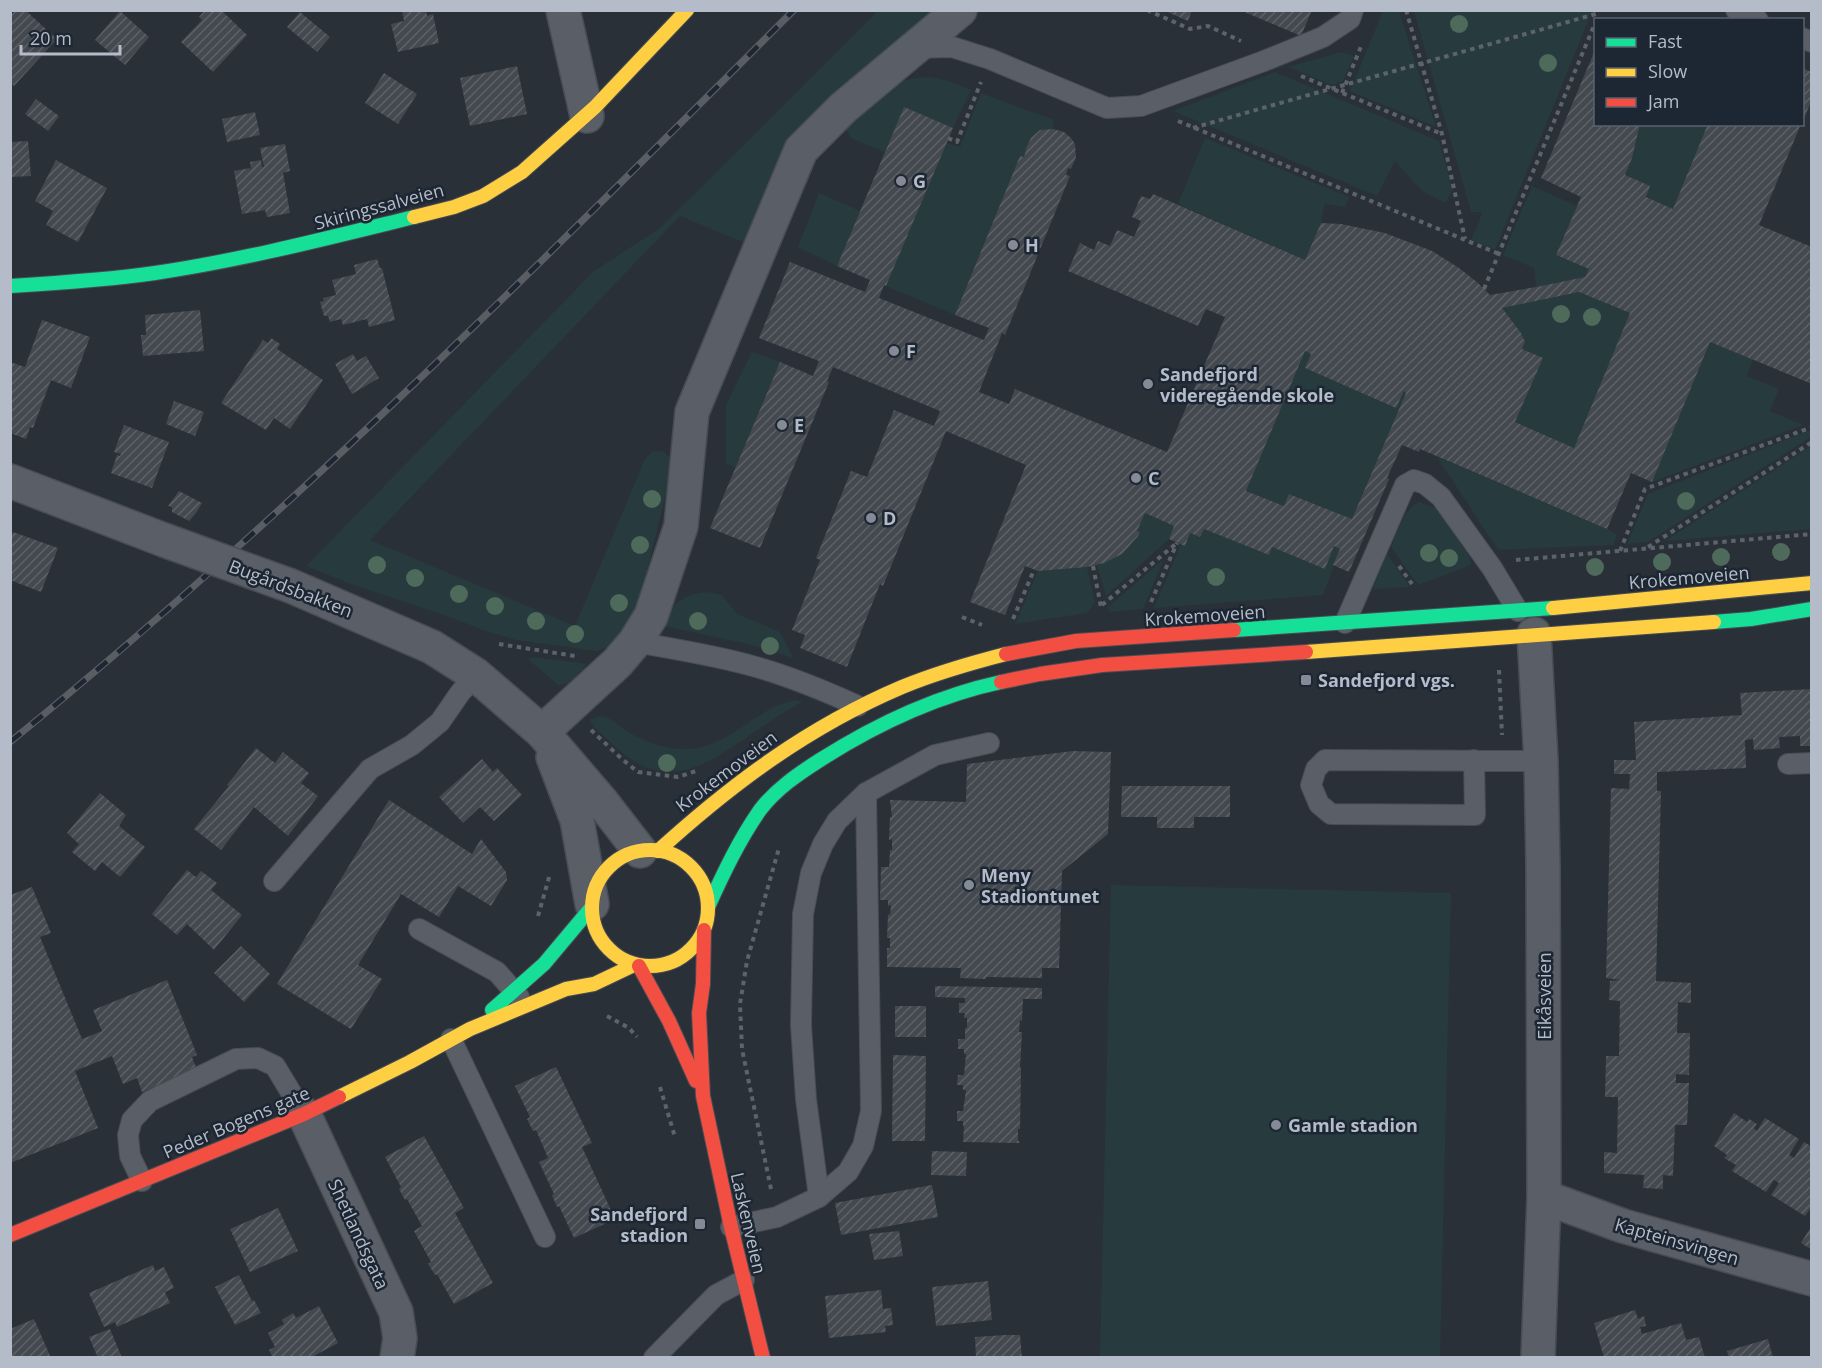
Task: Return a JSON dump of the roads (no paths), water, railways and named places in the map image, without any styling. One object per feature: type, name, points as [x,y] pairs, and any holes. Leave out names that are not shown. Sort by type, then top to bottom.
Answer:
[{"type":"main road","name":"Skiringssalveien","points":[[10,286],[155,273],[221,262],[281,250],[474,199],[502,185],[539,159],[587,116],[640,63],[687,10]]},
{"type":"main road","name":"Krokemoveien","points":[[708,906],[727,866],[761,810],[789,780],[847,743],[910,711],[979,687],[1040,674],[1102,665],[1444,643],[1526,622],[1812,583]]},
{"type":"main road","name":"Krokemoveien","points":[[649,851],[758,766],[808,733],[858,706],[914,682],[973,662],[1036,646],[1076,641],[1345,623],[1750,619],[1812,609]]},
{"type":"main road","points":[[649,851],[674,856],[689,866],[703,884],[708,906],[704,930],[692,949],[673,962],[636,965],[616,956],[602,942],[591,906],[597,885],[608,868],[617,860],[649,851]]},
{"type":"main road","name":"Peder Bogens gate","points":[[470,1029],[520,998],[591,906]]},
{"type":"main road","name":"Laskenveien","points":[[704,930],[703,984],[699,1013],[703,1096],[731,1227],[763,1358]]},
{"type":"main road","name":"Peder Bogens gate","points":[[11,1232],[304,1114],[410,1062],[520,998],[594,984],[636,965]]},
{"type":"main road","name":"Laskenveien","points":[[636,965],[669,1021],[703,1096]]},
{"type":"street","points":[[563,10],[587,116]]},
{"type":"street","points":[[544,735],[626,653],[651,616],[681,526],[692,412],[801,150],[843,108],[960,10]]},
{"type":"street","name":"Bugårdsbakken","points":[[10,481],[291,586],[432,647],[476,675],[544,735],[602,802],[649,851]]},
{"type":"street","name":"Eikåsveien","points":[[1526,622],[1541,761],[1543,865],[1544,1197],[1538,1358]]},
{"type":"street","name":"Bugårdsbakken","points":[[544,735],[577,820],[591,906]]},
{"type":"street","name":"Shetlandsgata","points":[[304,1114],[396,1312],[400,1338],[397,1358]]},
{"type":"street","name":"Kapteinsvingen","points":[[1544,1197],[1623,1226],[1812,1279]]},
{"type":"lane","points":[[915,48],[952,47],[990,59],[1107,108],[1141,106],[1323,37],[1350,19],[1353,10]]},
{"type":"lane","points":[[1736,10],[1754,18]]},
{"type":"lane","points":[[1345,623],[1405,485],[1414,480],[1425,484],[1441,497],[1492,568],[1526,622]]},
{"type":"lane","points":[[626,653],[699,653],[751,665],[828,692],[858,706]]},
{"type":"lane","points":[[274,881],[370,769],[412,745],[440,722],[476,675]]},
{"type":"lane","points":[[819,1197],[806,1099],[801,1025],[803,914],[811,873],[822,844],[837,821],[867,793],[935,755],[989,743]]},
{"type":"lane","points":[[1474,760],[1475,814],[1331,814],[1319,804],[1311,785],[1316,769],[1325,760],[1474,760],[1541,761]]},
{"type":"lane","points":[[1788,764],[1812,763]]},
{"type":"lane","points":[[731,1227],[777,1216],[819,1197],[848,1172],[863,1146],[871,1111],[867,793]]},
{"type":"lane","points":[[419,928],[497,972],[520,998]]},
{"type":"lane","points":[[451,1039],[545,1237]]},
{"type":"lane","points":[[142,1181],[130,1156],[128,1135],[132,1120],[150,1101],[236,1059],[258,1058],[275,1066],[304,1114]]},
{"type":"lane","points":[[654,1358],[716,1295],[744,1280]]},
{"type":"railway","points":[[10,742],[215,568],[314,478],[508,293],[794,10]]},
{"type":"place","name":"G","points":[[901,181]]},
{"type":"place","name":"H","points":[[1013,245]]},
{"type":"place","name":"F","points":[[894,351]]},
{"type":"place","name":"Sandefjord videregående skole","points":[[1148,384]]},
{"type":"place","name":"E","points":[[782,425]]},
{"type":"place","name":"C","points":[[1136,478]]},
{"type":"place","name":"D","points":[[871,518]]},
{"type":"place","name":"Sandefjord vgs.","points":[[1306,680]]},
{"type":"place","name":"Meny Stadiontunet","points":[[969,885]]},
{"type":"place","name":"Gamle stadion","points":[[1276,1125]]},
{"type":"place","name":"Sandefjord stadion","points":[[700,1224]]}]
